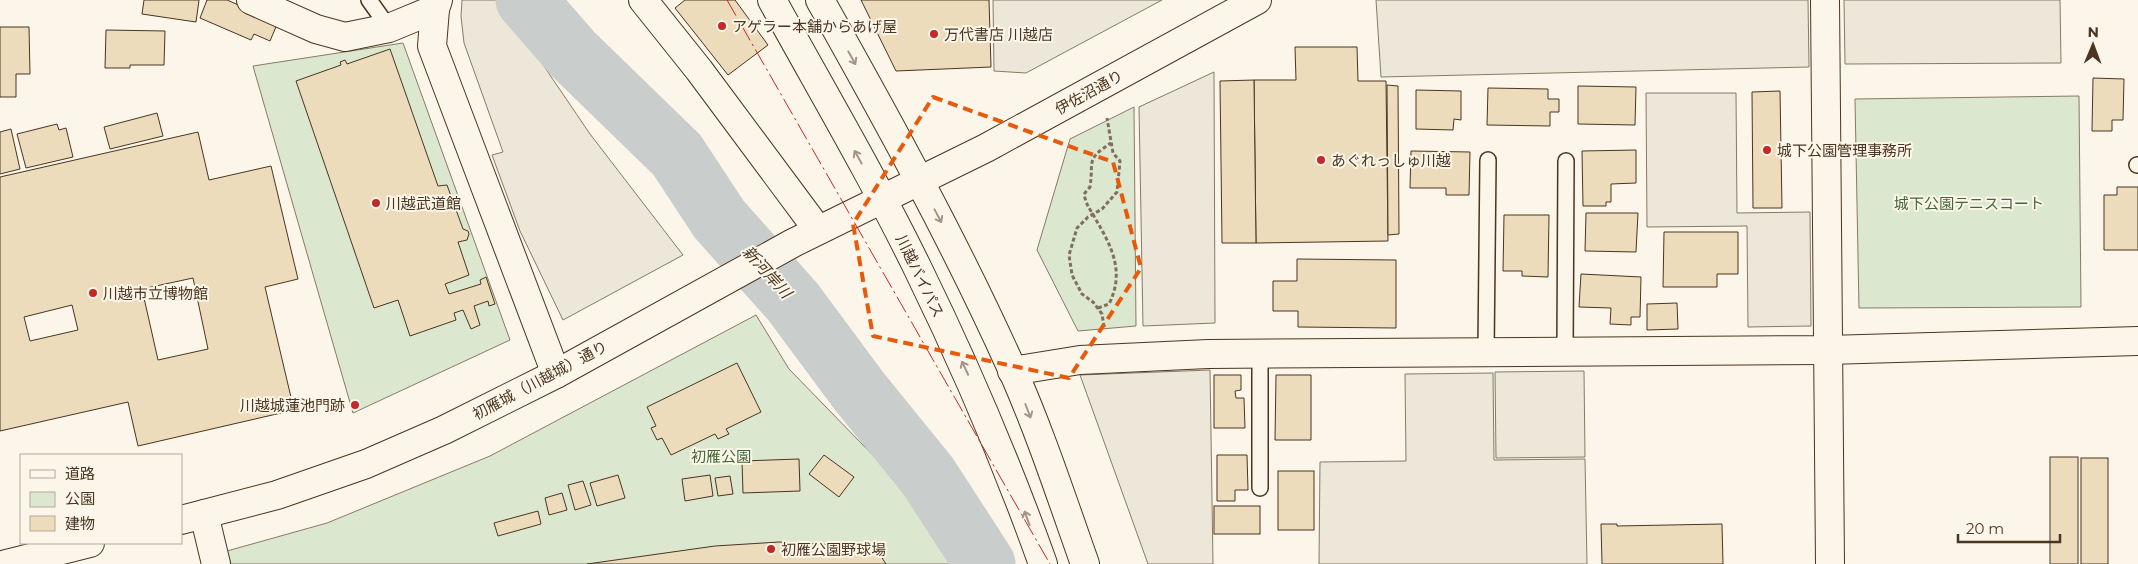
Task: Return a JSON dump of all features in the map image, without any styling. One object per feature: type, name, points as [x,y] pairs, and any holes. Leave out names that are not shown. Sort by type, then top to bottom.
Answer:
[{"type":"main road","points":[[251,0],[316,29],[345,36],[389,28],[437,4]]},
{"type":"main road","points":[[644,0],[717,94],[818,230]]},
{"type":"main road","name":"川越バイパス","points":[[772,0],[918,267],[973,384],[1021,502],[1043,564]]},
{"type":"main road","points":[[820,0],[885,115],[955,248],[1012,370],[1085,564]]},
{"type":"main road","name":"伊佐沼通り","points":[[882,200],[986,148],[1257,0]]},
{"type":"main road","points":[[1824,0],[1830,564]]},
{"type":"main road","points":[[437,4],[432,46],[556,374]]},
{"type":"main road","name":"初雁城（川越城）通り","points":[[192,517],[276,495],[366,464],[444,430],[556,374],[793,243],[882,200]]},
{"type":"main road","points":[[1012,370],[1080,360],[1208,354],[1828,350],[2138,341]]},
{"type":"main road","points":[[192,517],[216,564]]},
{"type":"main road","points":[[6,564],[86,544]]},
{"type":"lane","points":[[369,0],[389,28]]},
{"type":"lane","points":[[1486,352],[1488,160]]},
{"type":"lane","points":[[1565,351],[1566,161]]},
{"type":"lane","points":[[1260,353],[1260,488]]},
{"type":"path","points":[[1105,328],[1102,314],[1093,302],[1082,294],[1072,274],[1069,255],[1077,228],[1112,199],[1117,192],[1120,161],[1113,153],[1107,115]]},
{"type":"path","points":[[1098,308],[1109,304],[1118,280],[1117,267],[1108,242],[1093,214],[1087,208],[1084,194],[1090,188],[1092,159],[1099,151],[1111,143]]},
{"type":"highlighted area","points":[[933,97],[1113,162],[1141,268],[1069,378],[873,336],[853,224]]},
{"type":"green space","name":"川越武道館","points":[[403,43],[510,340],[353,413],[253,66]]},
{"type":"green space","name":"城下公園テニスコート","points":[[2079,96],[2081,307],[1859,308],[1855,99]]},
{"type":"green space","points":[[1134,107],[1136,326],[1078,331],[1037,250],[1070,139]]},
{"type":"green space","name":"初雁公園","points":[[756,315],[789,369],[898,481],[961,564],[231,564],[227,551],[327,523],[490,456]]},
{"type":"shaded area","points":[[462,0],[499,0],[590,134],[683,255],[563,320],[520,231],[492,155],[503,152],[464,43],[461,16]]},
{"type":"shaded area","points":[[993,0],[1162,0],[1026,73],[994,71]]},
{"type":"shaded area","points":[[1376,0],[1808,0],[1809,67],[1381,77]]},
{"type":"shaded area","points":[[1844,0],[2060,0],[2061,63],[1845,64]]},
{"type":"shaded area","points":[[1214,72],[1215,323],[1143,326],[1139,107]]},
{"type":"shaded area","points":[[1646,93],[1736,93],[1737,213],[1810,212],[1811,326],[1748,327],[1747,226],[1647,227]]},
{"type":"shaded area","points":[[1210,370],[1213,564],[1148,564],[1080,375]]},
{"type":"shaded area","points":[[1584,371],[1585,457],[1496,458],[1495,372]]},
{"type":"shaded area","points":[[1493,373],[1494,460],[1585,459],[1587,564],[1319,564],[1320,462],[1406,461],[1405,374]]},
{"type":"building","points":[[144,0],[199,0],[196,22],[142,14]]},
{"type":"building","points":[[207,0],[227,0],[278,22],[270,41],[254,34],[251,40],[200,18]]},
{"type":"building","name":"アゲラー本舗からあげ屋","points":[[685,0],[735,0],[768,45],[728,75],[675,8]]},
{"type":"building","name":"万代書店 川越店","points":[[861,0],[989,0],[991,67],[896,71]]},
{"type":"building","points":[[0,27],[29,27],[30,74],[16,74],[16,97],[0,97]]},
{"type":"building","points":[[106,30],[165,31],[164,65],[130,65],[130,68],[105,68]]},
{"type":"building","name":"あぐれっしゅ川越","points":[[1295,47],[1357,47],[1358,81],[1386,81],[1388,241],[1256,243],[1254,80],[1296,80]]},
{"type":"building","name":"川越武道館","points":[[390,49],[438,186],[447,185],[463,229],[468,231],[469,234],[467,240],[458,242],[469,275],[445,284],[449,294],[481,284],[480,280],[486,277],[495,304],[489,306],[488,301],[474,306],[480,325],[471,329],[463,310],[454,313],[456,320],[410,336],[398,300],[374,308],[296,81],[341,65],[340,62],[345,60],[347,64]]},
{"type":"building","points":[[2093,78],[2124,79],[2123,120],[2112,120],[2112,131],[2092,131]]},
{"type":"building","points":[[1254,80],[1256,243],[1222,243],[1220,81]]},
{"type":"building","points":[[1387,85],[1398,86],[1399,234],[1388,235]]},
{"type":"building","points":[[1578,86],[1636,87],[1635,125],[1578,124]]},
{"type":"building","points":[[1488,88],[1548,89],[1548,99],[1559,99],[1559,112],[1550,112],[1550,126],[1487,125]]},
{"type":"building","points":[[1416,90],[1461,91],[1461,120],[1454,119],[1453,130],[1416,129]]},
{"type":"building","name":"城下公園管理事務所","points":[[1780,91],[1782,208],[1753,208],[1752,92]]},
{"type":"building","points":[[157,113],[163,136],[110,149],[104,127]]},
{"type":"building","points":[[57,124],[59,130],[66,128],[73,157],[26,168],[17,134]]},
{"type":"building","points":[[11,129],[20,169],[0,174],[0,132]]},
{"type":"building","name":"川越市立博物館","points":[[198,132],[209,180],[271,166],[298,279],[265,287],[294,410],[138,446],[128,402],[0,431],[0,177]],"holes":[[[193,278],[208,349],[158,360],[142,289]],[[72,305],[78,330],[30,341],[24,317]]]},
{"type":"building","points":[[1636,150],[1636,183],[1611,184],[1611,202],[1606,202],[1606,206],[1583,206],[1582,151]]},
{"type":"building","points":[[1411,151],[1470,152],[1469,195],[1446,195],[1446,188],[1410,188]]},
{"type":"building","points":[[2117,187],[2138,187],[2138,250],[2104,250],[2104,195],[2117,195]]},
{"type":"building","points":[[1586,213],[1638,213],[1636,252],[1585,251]]},
{"type":"building","points":[[1504,215],[1549,215],[1548,277],[1522,276],[1522,271],[1503,271]]},
{"type":"building","points":[[1664,232],[1738,232],[1738,274],[1717,274],[1717,287],[1663,287]]},
{"type":"building","points":[[1297,259],[1396,260],[1396,328],[1298,327],[1298,311],[1273,311],[1273,281],[1297,281]]},
{"type":"building","points":[[1581,274],[1641,277],[1640,317],[1631,317],[1631,325],[1610,324],[1611,308],[1579,307]]},
{"type":"building","points":[[1677,303],[1678,329],[1647,330],[1647,304]]},
{"type":"building","points":[[737,363],[761,412],[726,429],[729,434],[718,439],[715,434],[671,455],[662,438],[657,440],[651,428],[656,426],[647,407]]},
{"type":"building","points":[[1214,375],[1241,375],[1241,390],[1235,391],[1236,398],[1244,398],[1245,428],[1214,428]]},
{"type":"building","points":[[1276,375],[1311,375],[1311,440],[1275,440]]},
{"type":"building","points":[[824,455],[854,477],[839,497],[809,474]]},
{"type":"building","points":[[1217,455],[1247,455],[1248,490],[1235,490],[1235,501],[1217,501]]},
{"type":"building","points":[[2050,457],[2078,457],[2078,564],[2050,564]]},
{"type":"building","points":[[2081,458],[2108,458],[2108,564],[2081,564]]},
{"type":"building","points":[[799,459],[800,491],[743,493],[742,461]]},
{"type":"building","points":[[1278,471],[1314,471],[1314,530],[1278,530]]},
{"type":"building","points":[[618,475],[625,498],[597,506],[590,483]]},
{"type":"building","points":[[710,475],[713,496],[685,501],[682,479]]},
{"type":"building","points":[[730,476],[733,494],[718,496],[715,478]]},
{"type":"building","points":[[583,481],[591,505],[575,510],[568,485]]},
{"type":"building","points":[[562,493],[567,510],[549,515],[545,498]]},
{"type":"building","points":[[1214,506],[1260,506],[1260,534],[1214,534]]},
{"type":"building","points":[[538,511],[541,524],[498,536],[494,523]]},
{"type":"building","points":[[1601,524],[1617,524],[1617,526],[1722,524],[1723,564],[1602,564]]},
{"type":"building","name":"初雁公園野球場","points":[[779,542],[875,547],[886,564],[587,564],[715,546]]},
{"type":"waterway","name":"新河岸川","points":[[526,0],[573,54],[677,155],[719,219],[793,302],[859,391],[928,476],[985,564]]},
{"type":"power","points":[[727,0],[1050,564]]},
{"type":"place","name":"アゲラー本舗からあげ屋","points":[[722,26]]},
{"type":"place","name":"万代書店 川越店","points":[[934,34]]},
{"type":"place","name":"城下公園管理事務所","points":[[1767,150]]},
{"type":"place","name":"あぐれっしゅ川越","points":[[1321,160]]},
{"type":"place","name":"川越武道館","points":[[376,203]]},
{"type":"place","name":"川越市立博物館","points":[[93,293]]},
{"type":"place","name":"川越城蓮池門跡","points":[[355,405]]},
{"type":"place","name":"初雁公園野球場","points":[[771,549]]}]
